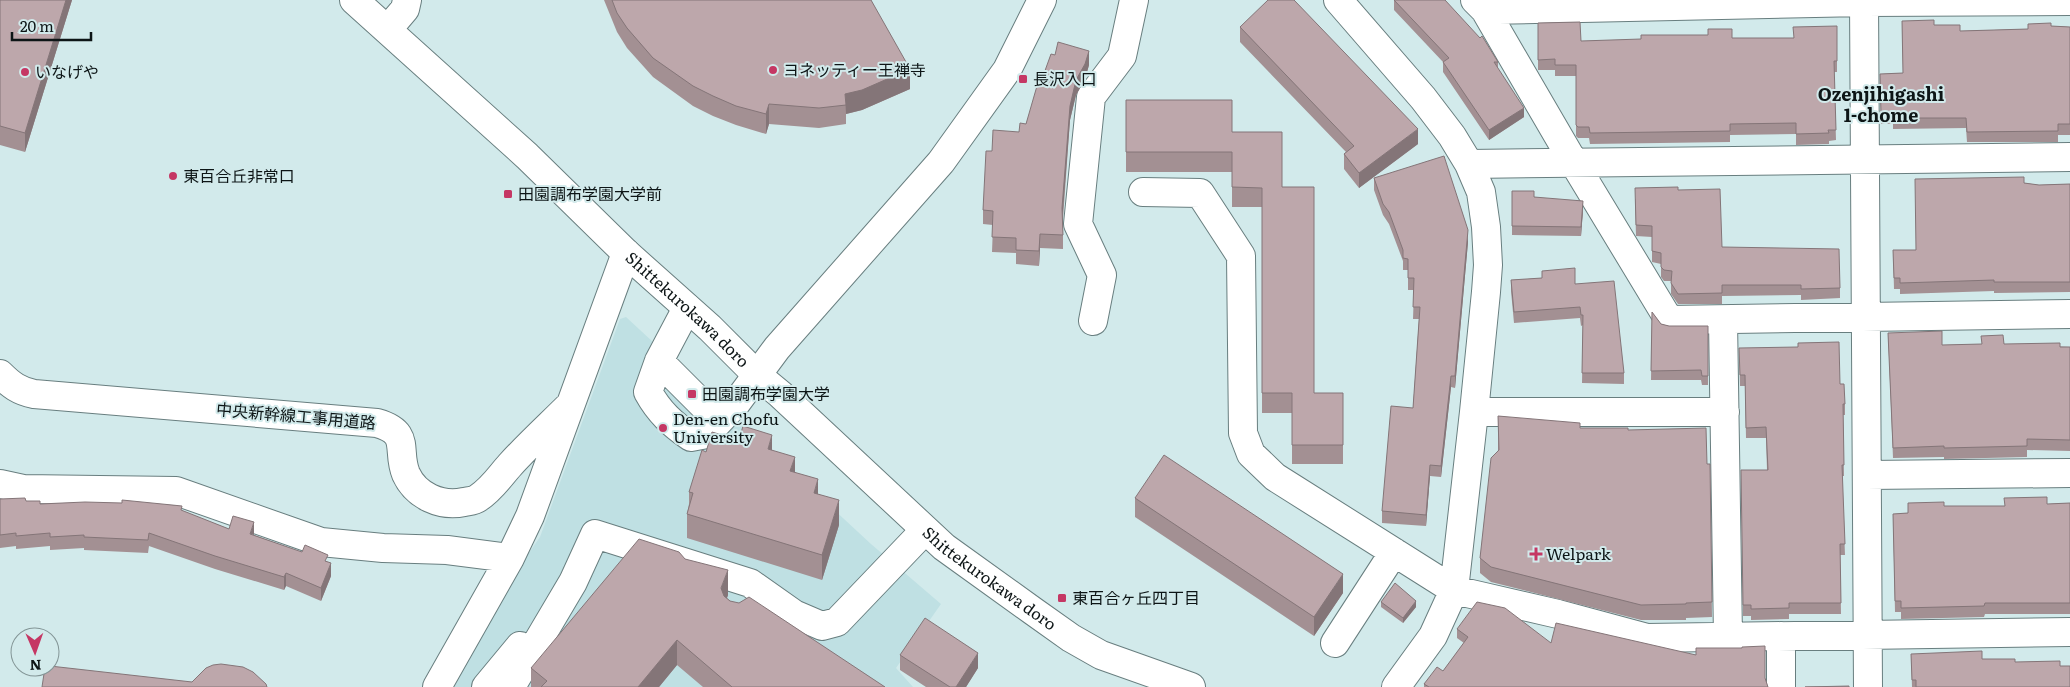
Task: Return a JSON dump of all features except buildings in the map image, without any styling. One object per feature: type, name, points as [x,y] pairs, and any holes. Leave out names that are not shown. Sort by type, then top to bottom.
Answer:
[{"type":"street","name":"Shittekurokawa doro","points":[[354,0],[527,156],[626,254],[710,328],[757,375],[780,394],[944,547],[1071,638],[1101,654],[1130,666],[1191,687]]},
{"type":"street","points":[[388,30],[405,9],[407,0]]},
{"type":"street","points":[[687,308],[659,361],[719,421],[778,348],[941,162],[1008,70],[1042,0]]},
{"type":"street","points":[[1093,320],[1102,275],[1078,224],[1091,97],[1122,56],[1134,0]]},
{"type":"street","points":[[1338,0],[1423,98],[1452,136],[1469,164],[1481,192],[1486,227],[1488,265],[1454,590],[1433,636],[1396,687]]},
{"type":"street","points":[[2070,0],[1480,5],[1669,320],[2070,314]]},
{"type":"street","points":[[1864,1],[1868,687]]},
{"type":"street","points":[[1469,164],[2070,157]]},
{"type":"street","points":[[1143,192],[1200,193],[1241,256],[1242,432],[1251,454],[1275,476],[1454,590],[1558,614],[1646,638],[2070,632]]},
{"type":"street","points":[[437,687],[510,558],[530,516],[626,254]]},
{"type":"street","points":[[1723,320],[1728,637]]},
{"type":"street","name":"中央新幹線工事用道路","points":[[0,374],[23,392],[34,394],[377,423],[390,427],[400,437],[406,474],[417,490],[432,500],[454,504],[477,500],[494,485],[510,465],[570,405]]},
{"type":"street","points":[[1474,412],[1725,412]]},
{"type":"street","points":[[1867,475],[2070,473]]},
{"type":"street","points":[[0,484],[24,489],[176,492],[321,542],[383,548],[447,550],[510,558]]},
{"type":"street","points":[[515,680],[572,582],[595,534],[822,626],[837,622],[925,530]]},
{"type":"street","points":[[1335,643],[1394,552]]},
{"type":"street","points":[[486,687],[534,629],[547,624]]},
{"type":"street","points":[[1781,636],[1781,687]]},
{"type":"shaded area","name":"Den-en Chofu University","points":[[626,317],[871,544],[941,604],[896,668],[913,687],[451,687],[517,570],[540,537],[620,319]]},
{"type":"place","name":"ヨネッティー王禅寺","points":[[773,70]]},
{"type":"place","name":"いなげや","points":[[25,72]]},
{"type":"place","name":"長沢入口","points":[[1023,79]]},
{"type":"place","name":"東百合丘非常口","points":[[173,176]]},
{"type":"place","name":"田園調布学園大学前","points":[[508,194]]},
{"type":"place","name":"田園調布学園大学","points":[[692,394]]},
{"type":"place","name":"Den-en Chofu University","points":[[663,428]]},
{"type":"place","name":"Welpark","points":[[1536,554]]},
{"type":"place","name":"東百合ヶ丘四丁目","points":[[1062,598]]},
{"type":"district","name":"Ozenjihigashi 1-chome","points":[[1881,105]]}]
